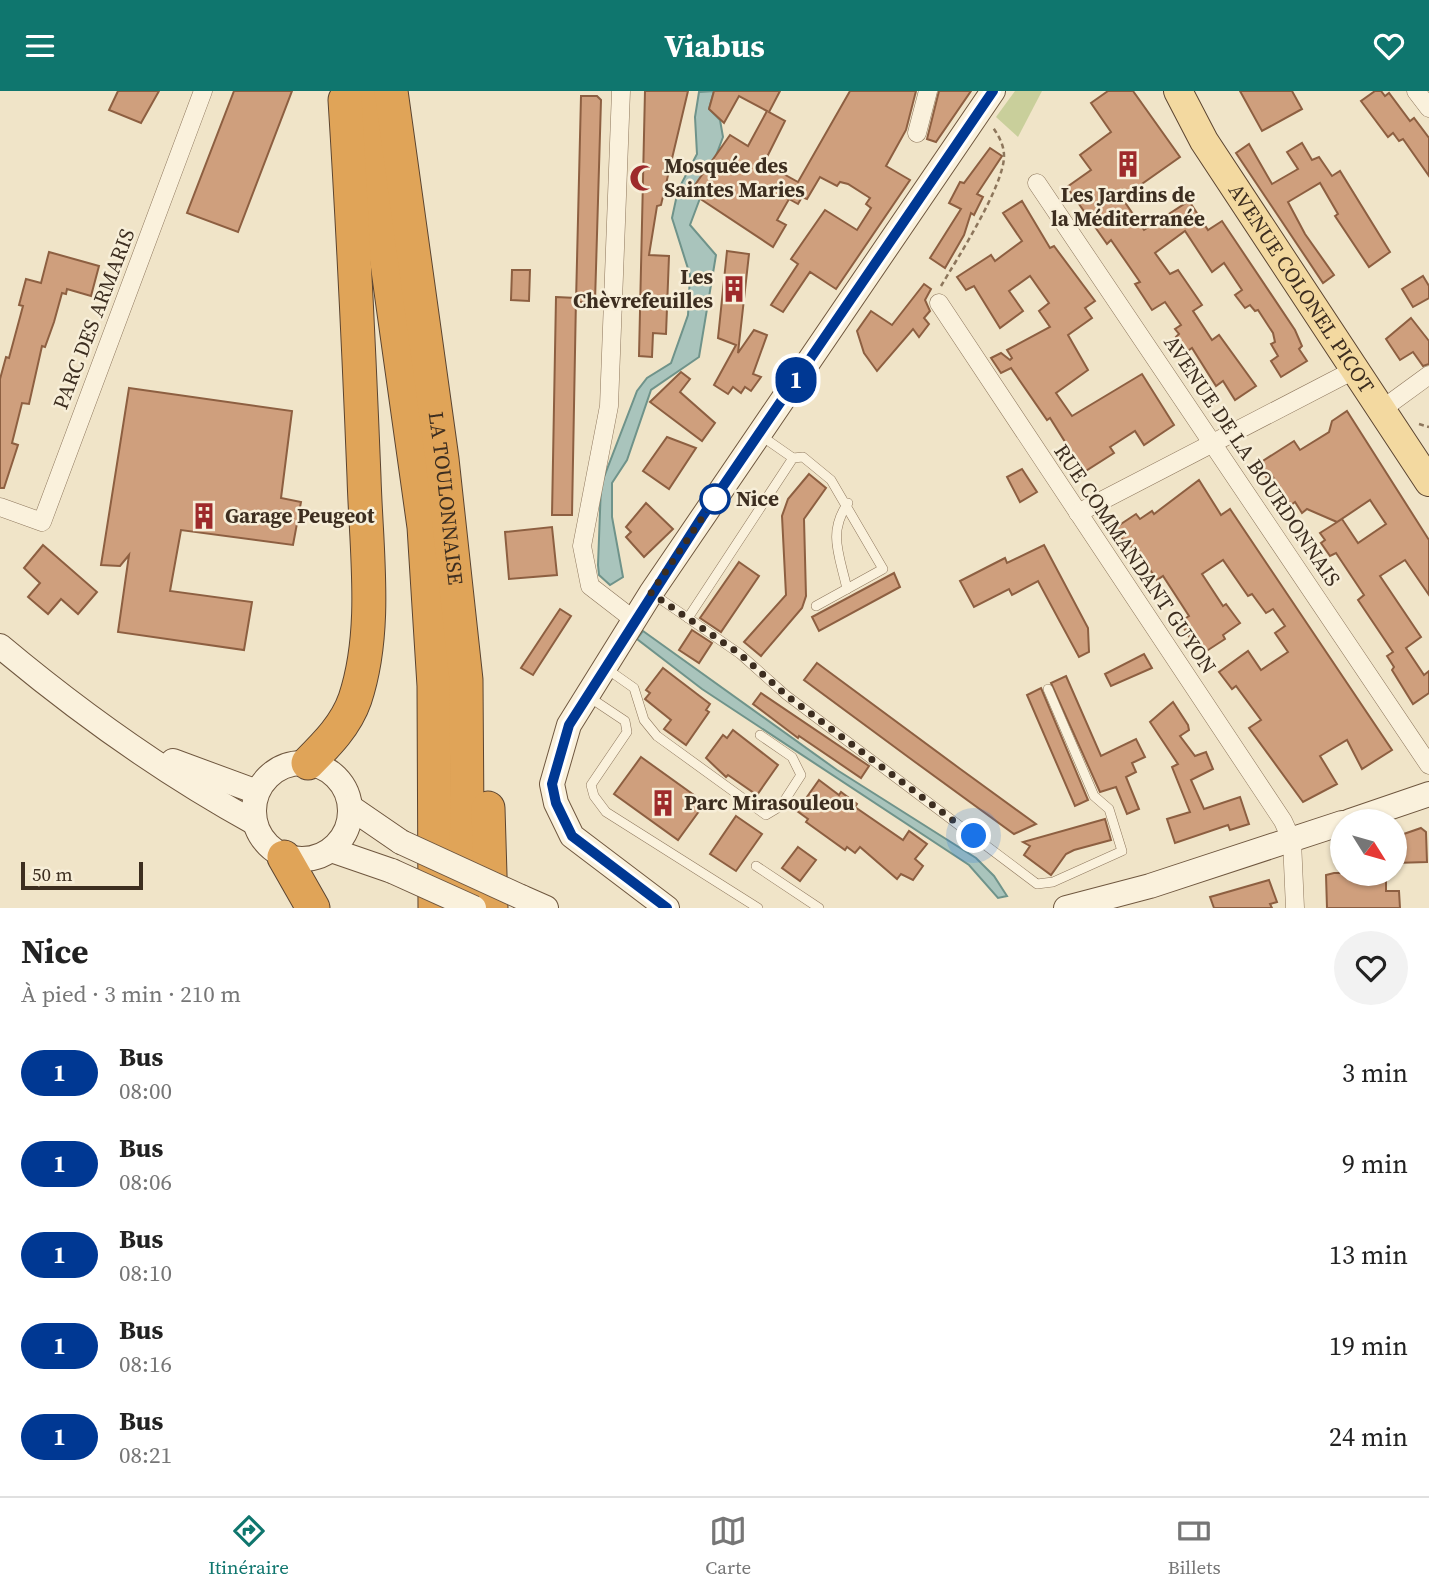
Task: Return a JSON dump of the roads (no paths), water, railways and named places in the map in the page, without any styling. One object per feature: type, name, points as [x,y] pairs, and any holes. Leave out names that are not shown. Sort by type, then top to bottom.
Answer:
[{"type":"highway","points":[[308,763],[332,738],[354,702],[366,641],[367,570],[358,323],[344,91]]},
{"type":"highway","name":"LA TOULONNAISE","points":[[363,91],[424,527],[434,686],[435,908]]},
{"type":"highway","name":"LA TOULONNAISE","points":[[391,91],[442,459],[466,680],[467,822],[462,908]]},
{"type":"highway","points":[[410,232],[448,388],[484,640],[506,902]]},
{"type":"highway","points":[[284,857],[313,908]]},
{"type":"main road","name":"AVENUE COLONEL PICOT","points":[[1178,91],[1204,141],[1429,482]]},
{"type":"main road","points":[[667,908],[637,882],[579,845],[556,803],[552,784],[556,762],[569,725],[585,695],[651,593],[987,100]]},
{"type":"main road","points":[[0,626],[89,700],[176,762],[257,792]]},
{"type":"main road","points":[[0,646],[70,704],[203,794],[255,823]]},
{"type":"main road","points":[[308,763],[324,768],[337,778],[346,791],[350,807],[348,823],[342,838],[331,850],[308,859],[284,857],[266,843],[255,823],[257,792],[278,769],[308,763]]},
{"type":"main road","points":[[1385,809],[1429,794]]},
{"type":"main road","points":[[350,807],[401,842],[506,902],[547,908]]},
{"type":"main road","points":[[1066,908],[1150,886],[1330,827]]},
{"type":"main road","points":[[331,850],[392,871],[474,908]]},
{"type":"main road","points":[[1107,908],[1150,886]]},
{"type":"street","name":"PARC DES ARMARIS","points":[[1,508],[42,522],[203,91]]},
{"type":"street","points":[[621,91],[609,406],[582,546],[590,586],[634,620]]},
{"type":"street","points":[[916,133],[928,91]]},
{"type":"street","name":"AVENUE DE LA BOURDONNAIS","points":[[1037,183],[1429,765]]},
{"type":"street","name":"RUE COMMANDANT GUYON","points":[[939,303],[1283,821],[1292,841]]},
{"type":"street","points":[[1078,513],[1354,370]]},
{"type":"street","points":[[1381,410],[1429,375]]},
{"type":"street","points":[[1292,841],[1295,908]]},
{"type":"lane","points":[[759,434],[793,458],[803,457],[831,480],[848,503],[883,569],[816,605]]},
{"type":"lane","points":[[688,618],[793,458]]},
{"type":"lane","points":[[847,589],[835,533],[837,519],[848,503]]},
{"type":"lane","points":[[651,593],[740,654],[786,695],[1037,884],[1054,882],[1122,851],[1109,809],[1094,796],[1048,689]]},
{"type":"lane","points":[[605,664],[634,688],[644,720],[657,736],[766,815],[781,806],[801,775],[792,757],[760,735]]},
{"type":"lane","points":[[585,695],[625,721],[627,732],[591,785],[594,796],[606,812],[758,908]]},
{"type":"lane","points":[[756,866],[819,908]]},
{"type":"water","points":[[714,91],[709,109],[720,120],[723,137],[690,225],[716,255],[699,357],[651,390],[627,460],[612,483],[612,517],[623,577],[610,585],[599,575],[598,565],[601,485],[637,391],[647,378],[671,363],[688,315],[690,275],[672,218],[678,190],[697,154],[695,117],[699,92]]},
{"type":"water","points":[[643,631],[837,770],[976,858],[994,876],[1007,896],[998,898],[969,865],[702,689],[637,639]]},
{"type":"place","name":"Les Jardins de la Méditerranée","points":[[1128,164]]},
{"type":"place","name":"Mosquée des Saintes Maries","points":[[643,178]]},
{"type":"place","name":"Les Chèvrefeuilles","points":[[734,289]]},
{"type":"place","name":"Nice","points":[[715,499]]},
{"type":"place","name":"Garage Peugeot","points":[[204,516]]},
{"type":"place","name":"Parc Mirasouleou","points":[[663,803]]}]
